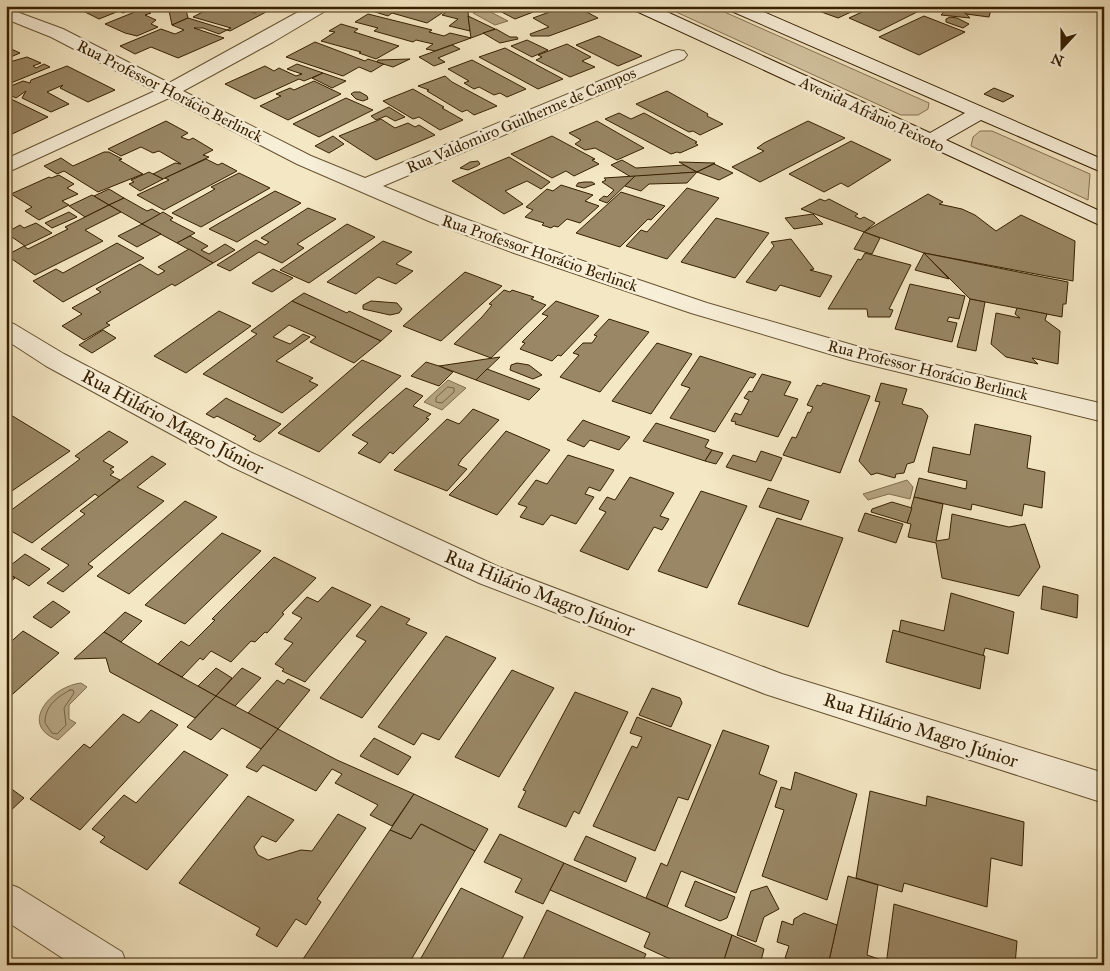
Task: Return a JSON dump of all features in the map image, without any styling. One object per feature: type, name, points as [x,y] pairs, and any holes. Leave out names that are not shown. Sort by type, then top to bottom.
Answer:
[{"type":"street","points":[[6,167],[169,91],[260,43],[321,6]]},
{"type":"street","name":"Avenida Afrânio Peixoto","points":[[640,6],[1104,221]]},
{"type":"street","points":[[735,6],[1104,167]]},
{"type":"street","name":"Rua Professor Horácio Berlinck","points":[[6,12],[57,33],[304,160],[439,218],[699,308],[858,354],[1104,413]]},
{"type":"street","name":"Rua Valdomiro Guilherme de Campos","points":[[364,186],[678,55]]},
{"type":"street","points":[[931,141],[980,113]]},
{"type":"street","name":"Rua Hilário Magro Júnior","points":[[6,329],[55,360],[240,459],[489,576],[776,685],[1104,788]]},
{"type":"street","points":[[6,900],[108,965]]},
{"type":"shaded area","points":[[663,6],[711,6],[929,103],[928,109],[918,115],[901,115]]},
{"type":"shaded area","points":[[980,131],[992,131],[1090,174],[1088,200],[971,146],[973,137]]},
{"type":"water","points":[[485,9],[508,21],[495,25],[473,13]]},
{"type":"water","points":[[448,380],[466,388],[442,410],[424,402]]},
{"type":"water","points":[[907,480],[913,487],[910,499],[889,494],[868,500],[863,494]]},
{"type":"water","points":[[81,683],[87,687],[69,705],[69,719],[76,723],[58,740],[46,733],[40,725],[43,707],[59,691]]},
{"type":"building","points":[[88,6],[139,6],[123,13],[119,11],[99,19],[79,9]]},
{"type":"building","points":[[168,6],[185,6],[188,18],[172,25]]},
{"type":"building","points":[[214,6],[240,6],[254,10],[251,12],[255,13],[260,10],[266,12],[230,31],[227,30],[231,28],[193,17]]},
{"type":"building","points":[[375,6],[434,6],[445,11],[427,23],[392,13],[388,16],[372,11],[374,10],[371,9]]},
{"type":"building","points":[[446,6],[467,6],[468,12],[452,8]]},
{"type":"building","points":[[490,6],[549,6],[515,19]]},
{"type":"building","points":[[566,6],[575,6],[598,18],[549,36],[531,36],[530,34],[549,27],[533,18]]},
{"type":"building","points":[[805,6],[864,6],[838,18]]},
{"type":"building","points":[[875,6],[916,6],[923,9],[879,31],[849,18]]},
{"type":"building","points":[[949,6],[959,6],[970,18],[941,15]]},
{"type":"building","points":[[959,6],[992,6],[989,17],[966,14]]},
{"type":"building","points":[[1029,6],[1076,6],[1075,10]]},
{"type":"building","points":[[452,8],[468,12],[470,31],[449,26],[458,19],[442,15]]},
{"type":"building","points":[[142,9],[151,13],[145,15],[156,20],[151,24],[158,27],[137,36],[105,24]]},
{"type":"building","points":[[368,14],[432,30],[429,32],[444,36],[450,33],[471,38],[435,51],[426,49],[433,44],[416,40],[413,42],[374,31],[378,28],[355,22]]},
{"type":"building","points":[[468,16],[495,29],[471,38]]},
{"type":"building","points":[[924,16],[965,32],[919,55],[879,37]]},
{"type":"building","points":[[950,17],[969,24],[963,28],[946,22],[946,19]]},
{"type":"building","points":[[188,18],[227,30],[219,34],[203,28],[194,28],[224,38],[178,58],[151,47],[135,54],[120,46],[161,29],[175,34],[184,30],[172,25]]},
{"type":"building","points":[[341,24],[358,29],[354,32],[399,46],[376,59],[359,53],[361,52],[321,41],[335,32],[329,31]]},
{"type":"building","points":[[496,29],[518,39],[500,43],[483,33]]},
{"type":"building","points":[[599,36],[642,56],[618,66],[576,45]]},
{"type":"building","points":[[527,40],[548,50],[532,57],[511,46]]},
{"type":"building","points":[[315,42],[365,61],[368,59],[384,64],[371,72],[359,67],[343,76],[286,57]]},
{"type":"building","points":[[567,44],[591,57],[582,61],[595,67],[570,77],[536,60],[542,57],[538,55]]},
{"type":"building","points":[[452,45],[460,49],[438,58],[445,62],[434,66],[419,57]]},
{"type":"building","points":[[9,48],[20,53],[6,59],[6,49]]},
{"type":"building","points":[[505,48],[563,79],[538,89],[479,57]]},
{"type":"building","points":[[27,57],[41,63],[33,66],[36,68],[44,64],[50,67],[6,85],[6,63]]},
{"type":"building","points":[[410,59],[393,67],[377,62],[378,60]]},
{"type":"building","points":[[472,60],[526,89],[507,97],[500,93],[494,95],[479,87],[474,89],[464,83],[469,81],[448,69]]},
{"type":"building","points":[[297,64],[323,73],[304,81],[299,79],[255,99],[225,84],[265,66],[274,71],[279,68],[296,76],[302,74],[287,69]]},
{"type":"building","points":[[67,66],[115,90],[88,102],[60,88],[63,85],[47,92],[69,104],[51,112],[22,98],[26,91],[16,98],[6,93],[6,88],[23,81],[30,83],[31,80]]},
{"type":"building","points":[[323,73],[346,81],[332,88],[312,78]]},
{"type":"building","points":[[445,76],[452,82],[497,106],[474,115],[467,110],[462,112],[427,91],[429,90],[418,86]]},
{"type":"building","points":[[314,81],[341,94],[288,120],[260,106],[281,96],[276,94],[290,88],[294,90]]},
{"type":"building","points":[[994,88],[1014,96],[1003,102],[984,94]]},
{"type":"building","points":[[413,89],[463,120],[440,130],[419,117],[413,119],[383,101]]},
{"type":"building","points":[[667,91],[723,124],[700,135],[693,131],[689,132],[636,104]]},
{"type":"building","points":[[360,92],[367,96],[368,99],[363,101],[356,99],[351,94]]},
{"type":"building","points":[[6,98],[48,117],[10,135],[6,134]]},
{"type":"building","points":[[346,98],[373,110],[319,137],[293,124]]},
{"type":"building","points":[[389,107],[405,117],[395,121],[386,116],[376,120],[371,116]]},
{"type":"building","points":[[619,113],[631,119],[644,113],[697,142],[695,143],[698,145],[680,153],[671,154],[605,119]]},
{"type":"building","points":[[381,119],[395,128],[408,123],[415,127],[419,125],[435,135],[376,160],[339,136]]},
{"type":"building","points":[[166,121],[188,133],[181,137],[189,140],[193,138],[213,150],[203,155],[209,157],[163,179],[153,174],[175,163],[181,164],[159,151],[153,153],[141,147],[121,156],[108,149]]},
{"type":"building","points":[[597,121],[644,148],[617,160],[595,148],[585,150],[575,144],[581,140],[569,133]]},
{"type":"building","points":[[808,121],[845,138],[760,182],[732,167],[764,151],[757,148],[764,143]]},
{"type":"building","points":[[333,136],[344,144],[329,153],[315,146]]},
{"type":"building","points":[[552,136],[595,159],[592,160],[599,164],[574,176],[566,171],[552,178],[511,154]]},
{"type":"building","points":[[851,141],[891,160],[848,187],[841,183],[824,192],[789,174]]},
{"type":"building","points":[[104,152],[109,152],[122,159],[119,160],[143,174],[98,192],[64,171],[57,174],[44,166],[61,158],[73,166]]},
{"type":"building","points":[[509,157],[550,182],[541,189],[527,181],[505,191],[523,204],[504,214],[452,181]]},
{"type":"building","points":[[206,159],[218,165],[222,163],[237,171],[164,210],[137,195],[169,180],[165,178]]},
{"type":"building","points":[[622,160],[636,168],[684,165],[697,172],[631,177],[611,165]]},
{"type":"building","points":[[478,161],[480,164],[468,170],[460,168],[470,162]]},
{"type":"building","points":[[679,162],[715,163],[697,172]]},
{"type":"building","points":[[714,164],[733,173],[719,180],[697,172]]},
{"type":"building","points":[[149,172],[163,179],[140,191],[129,184],[134,182],[131,180]]},
{"type":"building","points":[[697,172],[687,183],[649,184],[641,191],[625,186],[635,176]]},
{"type":"building","points":[[239,173],[270,188],[201,227],[172,213],[215,189],[211,187]]},
{"type":"building","points":[[59,175],[74,184],[67,188],[78,194],[62,201],[69,205],[39,220],[25,211],[32,207],[11,194],[49,177]]},
{"type":"building","points":[[635,176],[607,203],[599,200],[604,196],[607,197],[614,190],[602,182],[606,180],[604,178]]},
{"type":"building","points":[[578,183],[595,184],[584,188],[576,186]]},
{"type":"building","points":[[561,185],[593,195],[585,201],[599,206],[580,223],[567,219],[558,227],[554,226],[551,228],[542,225],[544,223],[525,217],[533,210],[526,207],[547,189],[553,191]]},
{"type":"building","points":[[687,188],[719,198],[667,259],[626,246],[641,230],[647,232]]},
{"type":"building","points":[[109,189],[124,198],[109,205],[94,196]]},
{"type":"building","points":[[275,191],[301,203],[237,242],[209,229]]},
{"type":"building","points":[[621,192],[665,206],[651,220],[648,219],[620,247],[576,233]]},
{"type":"building","points":[[928,194],[943,202],[939,204],[962,209],[975,215],[996,231],[1021,215],[1075,241],[1073,281],[924,253],[864,232]]},
{"type":"building","points":[[92,195],[109,205],[85,217],[69,206]]},
{"type":"building","points":[[124,198],[147,211],[152,209],[161,214],[142,224],[109,205]]},
{"type":"building","points":[[820,199],[825,201],[829,199],[858,214],[855,216],[860,219],[864,217],[875,223],[864,232],[801,209]]},
{"type":"building","points":[[109,205],[121,212],[85,230],[103,241],[35,275],[9,257],[11,256],[9,254],[24,246],[28,249],[68,229],[65,227]]},
{"type":"building","points":[[308,208],[336,219],[297,244],[304,248],[282,263],[259,252],[230,271],[217,265],[256,240],[265,245],[269,242],[261,238]]},
{"type":"building","points":[[69,212],[77,217],[52,228],[45,223]]},
{"type":"building","points":[[163,212],[173,218],[170,220],[195,233],[177,243],[142,224]]},
{"type":"building","points":[[813,214],[823,224],[794,229],[785,218]]},
{"type":"building","points":[[716,218],[769,233],[735,278],[681,262]]},
{"type":"building","points":[[36,223],[52,233],[25,246],[9,235],[11,234],[9,232],[6,233],[6,227],[11,230],[20,225],[24,228]]},
{"type":"building","points":[[142,224],[161,234],[137,247],[118,236]]},
{"type":"building","points":[[347,224],[375,237],[309,283],[280,270]]},
{"type":"building","points":[[864,232],[880,238],[872,254],[854,249]]},
{"type":"building","points":[[190,236],[208,246],[201,250],[209,254],[225,244],[235,250],[213,263],[177,243]]},
{"type":"building","points":[[791,239],[814,269],[810,270],[832,276],[820,297],[780,285],[776,291],[746,282],[774,246],[771,242]]},
{"type":"building","points":[[383,241],[412,252],[396,264],[413,271],[396,284],[378,277],[356,294],[327,282]]},
{"type":"building","points":[[117,243],[144,258],[63,302],[33,281],[56,269],[63,273]]},
{"type":"building","points":[[189,249],[213,263],[175,286],[172,284],[106,323],[110,325],[84,340],[62,326],[82,314],[72,308],[101,292],[96,289],[140,264],[158,275],[165,271],[158,267]]},
{"type":"building","points":[[865,253],[911,265],[889,309],[893,310],[890,317],[868,317],[867,309],[828,309],[858,259],[861,260]]},
{"type":"building","points":[[924,253],[1068,282],[1066,304],[1063,304],[1062,317],[970,299]]},
{"type":"building","points":[[924,253],[949,279],[915,270]]},
{"type":"building","points":[[273,269],[293,278],[272,292],[252,283]]},
{"type":"building","points":[[465,272],[502,286],[441,341],[403,326]]},
{"type":"building","points":[[910,284],[965,296],[959,319],[949,317],[947,321],[957,323],[952,342],[895,329]]},
{"type":"building","points":[[504,290],[510,292],[512,290],[534,297],[531,299],[546,305],[491,358],[454,344],[482,317],[492,305],[489,304]]},
{"type":"building","points":[[304,293],[392,331],[381,341],[292,301]]},
{"type":"building","points":[[970,299],[985,302],[976,351],[957,347]]},
{"type":"building","points":[[292,301],[381,341],[354,363],[310,342],[316,337],[289,325],[273,337],[290,344],[303,334],[310,337],[276,361],[313,378],[309,381],[318,385],[282,413],[203,374],[257,334],[251,331]]},
{"type":"building","points":[[371,301],[397,303],[402,309],[399,313],[390,315],[363,309],[363,305]]},
{"type":"building","points":[[556,301],[599,316],[561,356],[558,355],[552,361],[520,349],[525,343],[522,342],[548,316],[542,314]]},
{"type":"building","points":[[1017,308],[1047,314],[1045,320],[1060,331],[1058,364],[1032,358],[1038,364],[1006,357],[991,344],[996,313],[1020,318],[1015,314]]},
{"type":"building","points":[[219,311],[251,326],[186,373],[154,356]]},
{"type":"building","points":[[609,319],[649,332],[600,392],[560,377],[579,355],[573,353],[583,343],[592,343],[597,336],[594,335]]},
{"type":"building","points":[[103,330],[116,338],[92,353],[79,345]]},
{"type":"building","points":[[657,343],[692,354],[651,414],[612,401]]},
{"type":"building","points":[[700,356],[756,374],[753,378],[750,377],[715,432],[670,418],[690,388],[681,385]]},
{"type":"building","points":[[500,357],[476,380],[439,366]]},
{"type":"building","points":[[362,360],[401,376],[319,452],[278,433]]},
{"type":"building","points":[[426,362],[453,372],[439,386],[411,376]]},
{"type":"building","points":[[517,363],[529,365],[542,375],[533,379],[510,370],[511,365]]},
{"type":"building","points":[[487,369],[540,389],[529,400],[476,380]]},
{"type":"building","points":[[762,374],[791,382],[784,395],[798,399],[778,437],[735,424],[736,422],[731,421],[735,413],[741,415],[749,400],[744,398],[749,391],[752,392]]},
{"type":"building","points":[[823,383],[870,396],[840,473],[783,455],[792,437],[796,438],[808,412],[810,413],[813,407],[807,405],[817,385],[821,386]]},
{"type":"building","points":[[881,383],[907,389],[902,404],[922,409],[928,416],[914,462],[907,464],[904,473],[896,474],[895,478],[877,473],[871,475],[859,461],[880,402],[875,401]]},
{"type":"building","points":[[406,388],[423,396],[413,406],[431,414],[426,418],[429,419],[393,454],[390,452],[380,463],[358,453],[368,443],[352,435]]},
{"type":"building","points":[[226,398],[281,424],[260,442],[253,439],[256,436],[217,416],[214,418],[206,414]]},
{"type":"building","points":[[473,409],[499,420],[462,459],[458,465],[467,469],[447,491],[394,470],[447,419],[459,424]]},
{"type":"building","points":[[6,412],[70,451],[9,493],[6,491]]},
{"type":"building","points":[[583,420],[630,437],[619,450],[590,440],[584,447],[567,440]]},
{"type":"building","points":[[656,423],[709,440],[705,447],[712,450],[705,461],[643,441]]},
{"type":"building","points":[[975,424],[1031,436],[1027,468],[1045,472],[1042,508],[1024,504],[1022,516],[972,504],[971,510],[914,497],[919,478],[966,489],[967,481],[928,472],[933,447],[970,455]]},
{"type":"building","points":[[109,431],[128,442],[103,461],[114,467],[110,469],[114,472],[110,475],[120,480],[99,497],[95,494],[32,543],[6,528],[6,514],[80,459],[75,456]]},
{"type":"building","points":[[506,431],[550,450],[497,515],[449,495],[467,477]]},
{"type":"building","points":[[712,450],[723,453],[716,464],[705,461]]},
{"type":"building","points":[[761,451],[782,458],[771,481],[726,467],[733,455],[756,462]]},
{"type":"building","points":[[568,455],[614,470],[600,491],[589,487],[585,494],[594,497],[576,524],[551,515],[543,525],[520,517],[527,507],[518,504],[536,480],[547,484]]},
{"type":"building","points":[[152,456],[166,464],[137,487],[164,501],[88,564],[93,567],[63,592],[47,583],[69,565],[41,549],[85,514],[80,511]]},
{"type":"building","points":[[630,477],[674,493],[660,516],[669,519],[662,530],[654,527],[628,570],[580,551],[606,512],[599,509],[607,497],[615,500]]},
{"type":"building","points":[[768,488],[809,501],[801,520],[759,507]]},
{"type":"building","points":[[701,491],[747,506],[707,588],[658,571]]},
{"type":"building","points":[[914,497],[943,504],[936,541],[949,539],[952,514],[1009,527],[1025,524],[1040,567],[1019,596],[942,578],[936,543],[908,537],[911,524],[907,523]]},
{"type":"building","points":[[185,501],[217,517],[129,594],[97,576]]},
{"type":"building","points":[[892,502],[912,508],[907,523],[871,512],[872,509]]},
{"type":"building","points":[[865,513],[903,524],[896,543],[858,531]]},
{"type":"building","points":[[777,518],[843,538],[808,627],[738,604]]},
{"type":"building","points":[[222,533],[261,551],[185,624],[145,605]]},
{"type":"building","points":[[25,554],[50,569],[29,586],[6,572],[6,569]]},
{"type":"building","points":[[274,557],[316,578],[282,613],[284,614],[267,633],[265,632],[255,642],[251,641],[231,662],[211,651],[203,660],[200,658],[182,677],[158,664],[181,641],[189,646],[215,620],[212,619]]},
{"type":"building","points":[[6,572],[15,578],[6,585]]},
{"type":"building","points":[[1043,586],[1078,595],[1077,618],[1041,609]]},
{"type":"building","points":[[332,587],[371,605],[305,682],[282,671],[284,669],[275,664],[293,643],[284,639],[302,618],[292,613],[307,597],[318,602]]},
{"type":"building","points":[[951,593],[1014,612],[1008,654],[985,648],[983,656],[899,632],[901,620],[944,631]]},
{"type":"building","points":[[53,601],[70,612],[51,628],[33,617]]},
{"type":"building","points":[[381,606],[410,619],[406,624],[427,633],[362,718],[320,698],[366,641],[356,636]]},
{"type":"building","points":[[125,612],[142,621],[121,642],[104,632]]},
{"type":"building","points":[[893,630],[985,656],[980,689],[886,662]]},
{"type":"building","points":[[23,631],[59,653],[6,700],[6,646]]},
{"type":"building","points":[[104,632],[216,696],[195,718],[110,672],[106,658],[74,659]]},
{"type":"building","points":[[446,636],[496,658],[439,740],[422,733],[414,745],[378,727]]},
{"type":"building","points":[[216,668],[232,678],[216,696],[198,686]]},
{"type":"building","points":[[242,668],[261,678],[235,706],[216,696]]},
{"type":"building","points":[[512,670],[554,688],[499,777],[455,757]]},
{"type":"building","points":[[288,679],[310,690],[278,729],[248,713],[277,680],[284,684]]},
{"type":"building","points":[[652,688],[680,698],[682,703],[671,727],[639,715]]},
{"type":"building","points":[[575,692],[628,712],[579,814],[574,811],[566,827],[518,807],[526,791],[523,790]]},
{"type":"building","points":[[216,696],[278,729],[261,749],[222,728],[211,740],[187,727]]},
{"type":"building","points":[[151,710],[178,725],[80,830],[30,799],[84,744],[90,748],[123,714],[139,723]]},
{"type":"building","points":[[637,717],[711,745],[688,800],[678,797],[655,851],[593,826],[632,746],[637,748],[642,737],[630,733]]},
{"type":"building","points":[[278,729],[337,760],[414,794],[392,826],[370,815],[378,805],[335,783],[342,774],[332,769],[316,791],[263,765],[257,772],[246,767]]},
{"type":"building","points":[[723,730],[769,746],[759,774],[777,781],[736,893],[681,871],[667,907],[646,898],[661,863],[667,866]]},
{"type":"building","points":[[374,738],[411,757],[398,775],[360,756]]},
{"type":"building","points":[[184,751],[228,775],[147,870],[100,842],[105,837],[92,829],[124,795],[136,803]]},
{"type":"building","points":[[795,772],[857,794],[827,900],[762,876],[784,810],[775,807],[781,787],[791,790]]},
{"type":"building","points":[[6,785],[24,798],[6,815]]},
{"type":"building","points":[[870,791],[926,806],[927,796],[1024,822],[1022,866],[991,858],[987,907],[904,883],[902,892],[856,878]]},
{"type":"building","points":[[414,794],[488,829],[475,851],[421,824],[411,839],[390,830]]},
{"type":"building","points":[[248,796],[294,820],[276,842],[262,836],[254,847],[258,855],[268,860],[301,850],[312,851],[338,814],[366,828],[317,899],[321,902],[306,925],[296,919],[277,947],[256,935],[260,928],[179,883]]},
{"type":"building","points":[[421,824],[475,851],[408,965],[299,965],[390,830],[411,839]]},
{"type":"building","points":[[500,834],[564,863],[543,904],[515,892],[522,879],[484,862]]},
{"type":"building","points":[[586,836],[636,858],[626,882],[574,860]]},
{"type":"building","points":[[564,863],[732,935],[723,965],[683,965],[644,947],[650,933],[550,890]]},
{"type":"building","points":[[848,876],[878,885],[867,955],[879,959],[878,965],[828,965]]},
{"type":"building","points":[[695,881],[735,897],[727,918],[720,921],[685,906]]},
{"type":"building","points":[[767,886],[779,909],[764,917],[756,942],[737,935],[751,891]]},
{"type":"building","points":[[461,888],[523,917],[499,965],[417,965]]},
{"type":"building","points":[[894,904],[1017,941],[1015,965],[886,965]]},
{"type":"building","points":[[547,910],[646,954],[641,965],[520,965]]},
{"type":"building","points":[[804,913],[837,925],[828,965],[801,965],[785,958],[789,946],[777,942],[782,921],[793,925],[794,919]]},
{"type":"building","points":[[732,935],[764,949],[760,965],[729,965],[723,963]]}]
